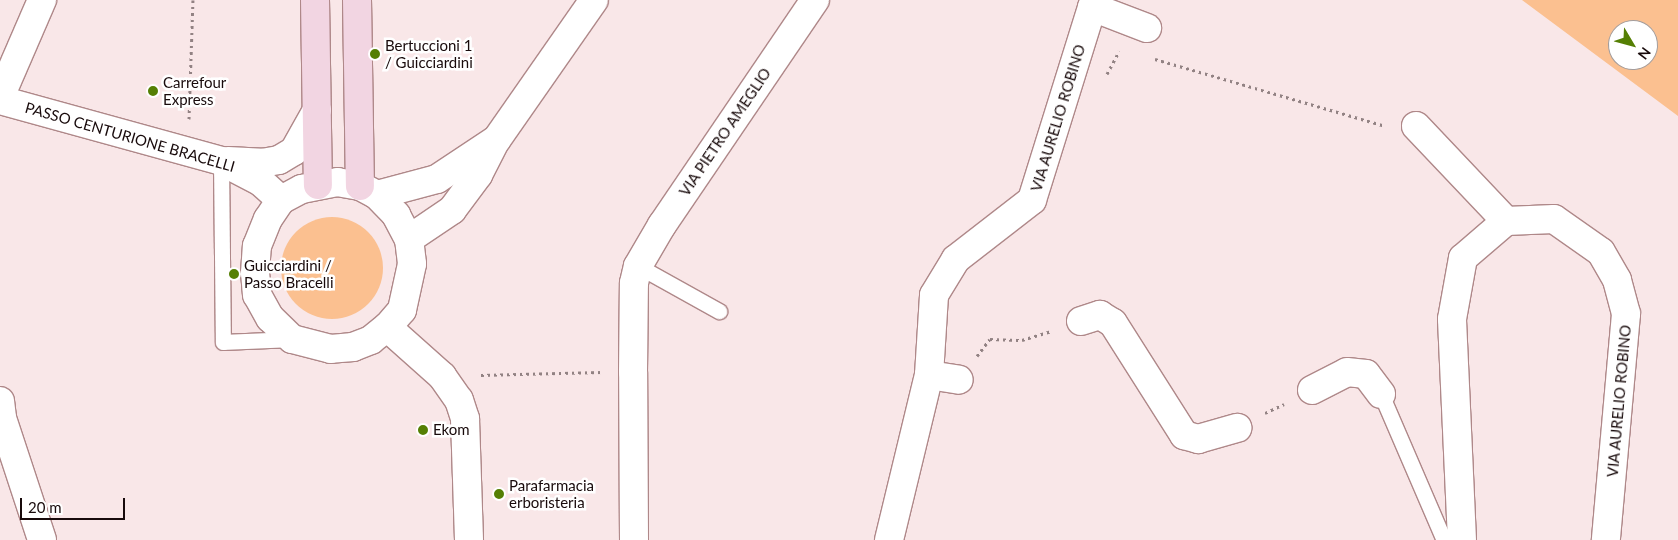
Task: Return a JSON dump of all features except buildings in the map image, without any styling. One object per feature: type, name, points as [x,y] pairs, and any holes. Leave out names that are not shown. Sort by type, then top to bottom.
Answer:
[{"type":"street","points":[[0,98],[42,0]]},
{"type":"street","points":[[315,0],[318,185]]},
{"type":"street","points":[[357,0],[369,190],[396,215],[409,239],[412,264],[408,286],[402,310],[387,327],[371,340],[353,347],[312,347],[292,339],[266,310],[257,295],[255,273],[257,246],[268,219],[281,200],[318,185],[337,182],[369,190],[437,179],[496,139]]},
{"type":"street","points":[[409,239],[452,210],[478,175],[496,139],[594,0]]},
{"type":"street","name":"VIA PIETRO AMEGLIO","points":[[634,540],[634,283],[638,266],[662,225],[815,0]]},
{"type":"street","name":"VIA AURELIO ROBINO","points":[[889,540],[928,375],[934,295],[956,258],[1032,200],[1092,7],[1147,28]]},
{"type":"street","name":"PASSO CENTURIONE BRACELLI","points":[[0,98],[221,161],[261,182],[281,200]]},
{"type":"street","points":[[221,161],[262,163],[279,160],[294,151],[317,110]]},
{"type":"street","points":[[1421,132],[1506,221],[1463,258],[1452,319],[1462,540]]},
{"type":"street","name":"VIA AURELIO ROBINO","points":[[1506,221],[1554,219],[1601,252],[1617,280],[1626,314],[1606,540]]},
{"type":"street","points":[[1081,321],[1100,315],[1113,323],[1184,435],[1198,439],[1237,428]]},
{"type":"street","points":[[387,327],[442,376],[459,400],[465,419],[469,540]]},
{"type":"street","points":[[1312,390],[1347,372],[1366,374],[1381,394]]},
{"type":"street","points":[[928,375],[959,380]]},
{"type":"street","points":[[0,400],[2,418],[42,540]]},
{"type":"lane","points":[[221,161],[223,342],[292,339]]},
{"type":"lane","points":[[638,266],[719,311]]},
{"type":"lane","points":[[1381,394],[1444,540]]},
{"type":"path","points":[[188,153],[193,0]]},
{"type":"path","points":[[1073,72],[1103,82],[1120,49],[1130,52]]},
{"type":"path","points":[[1149,58],[1421,132]]},
{"type":"path","points":[[959,380],[990,339],[1022,340],[1081,321]]},
{"type":"path","points":[[442,376],[633,372]]},
{"type":"path","points":[[1237,428],[1312,390]]},
{"type":"shaded area","points":[[1522,0],[1678,0],[1678,116],[1616,70],[1658,70],[1658,20],[1608,20],[1608,64]]},
{"type":"shaded area","points":[[332,217],[352,221],[368,232],[379,248],[383,268],[379,288],[368,304],[352,315],[332,319],[312,315],[296,304],[285,288],[281,268],[285,248],[296,232],[312,221]]},
{"type":"place","name":"Bertuccioni 1 / Guicciardini","points":[[375,54]]},
{"type":"place","name":"Carrefour Express","points":[[153,91]]},
{"type":"place","name":"Guicciardini / Passo Bracelli","points":[[234,274]]},
{"type":"place","name":"Ekom","points":[[423,430]]},
{"type":"place","name":"Parafarmacia erboristeria","points":[[499,494]]}]
